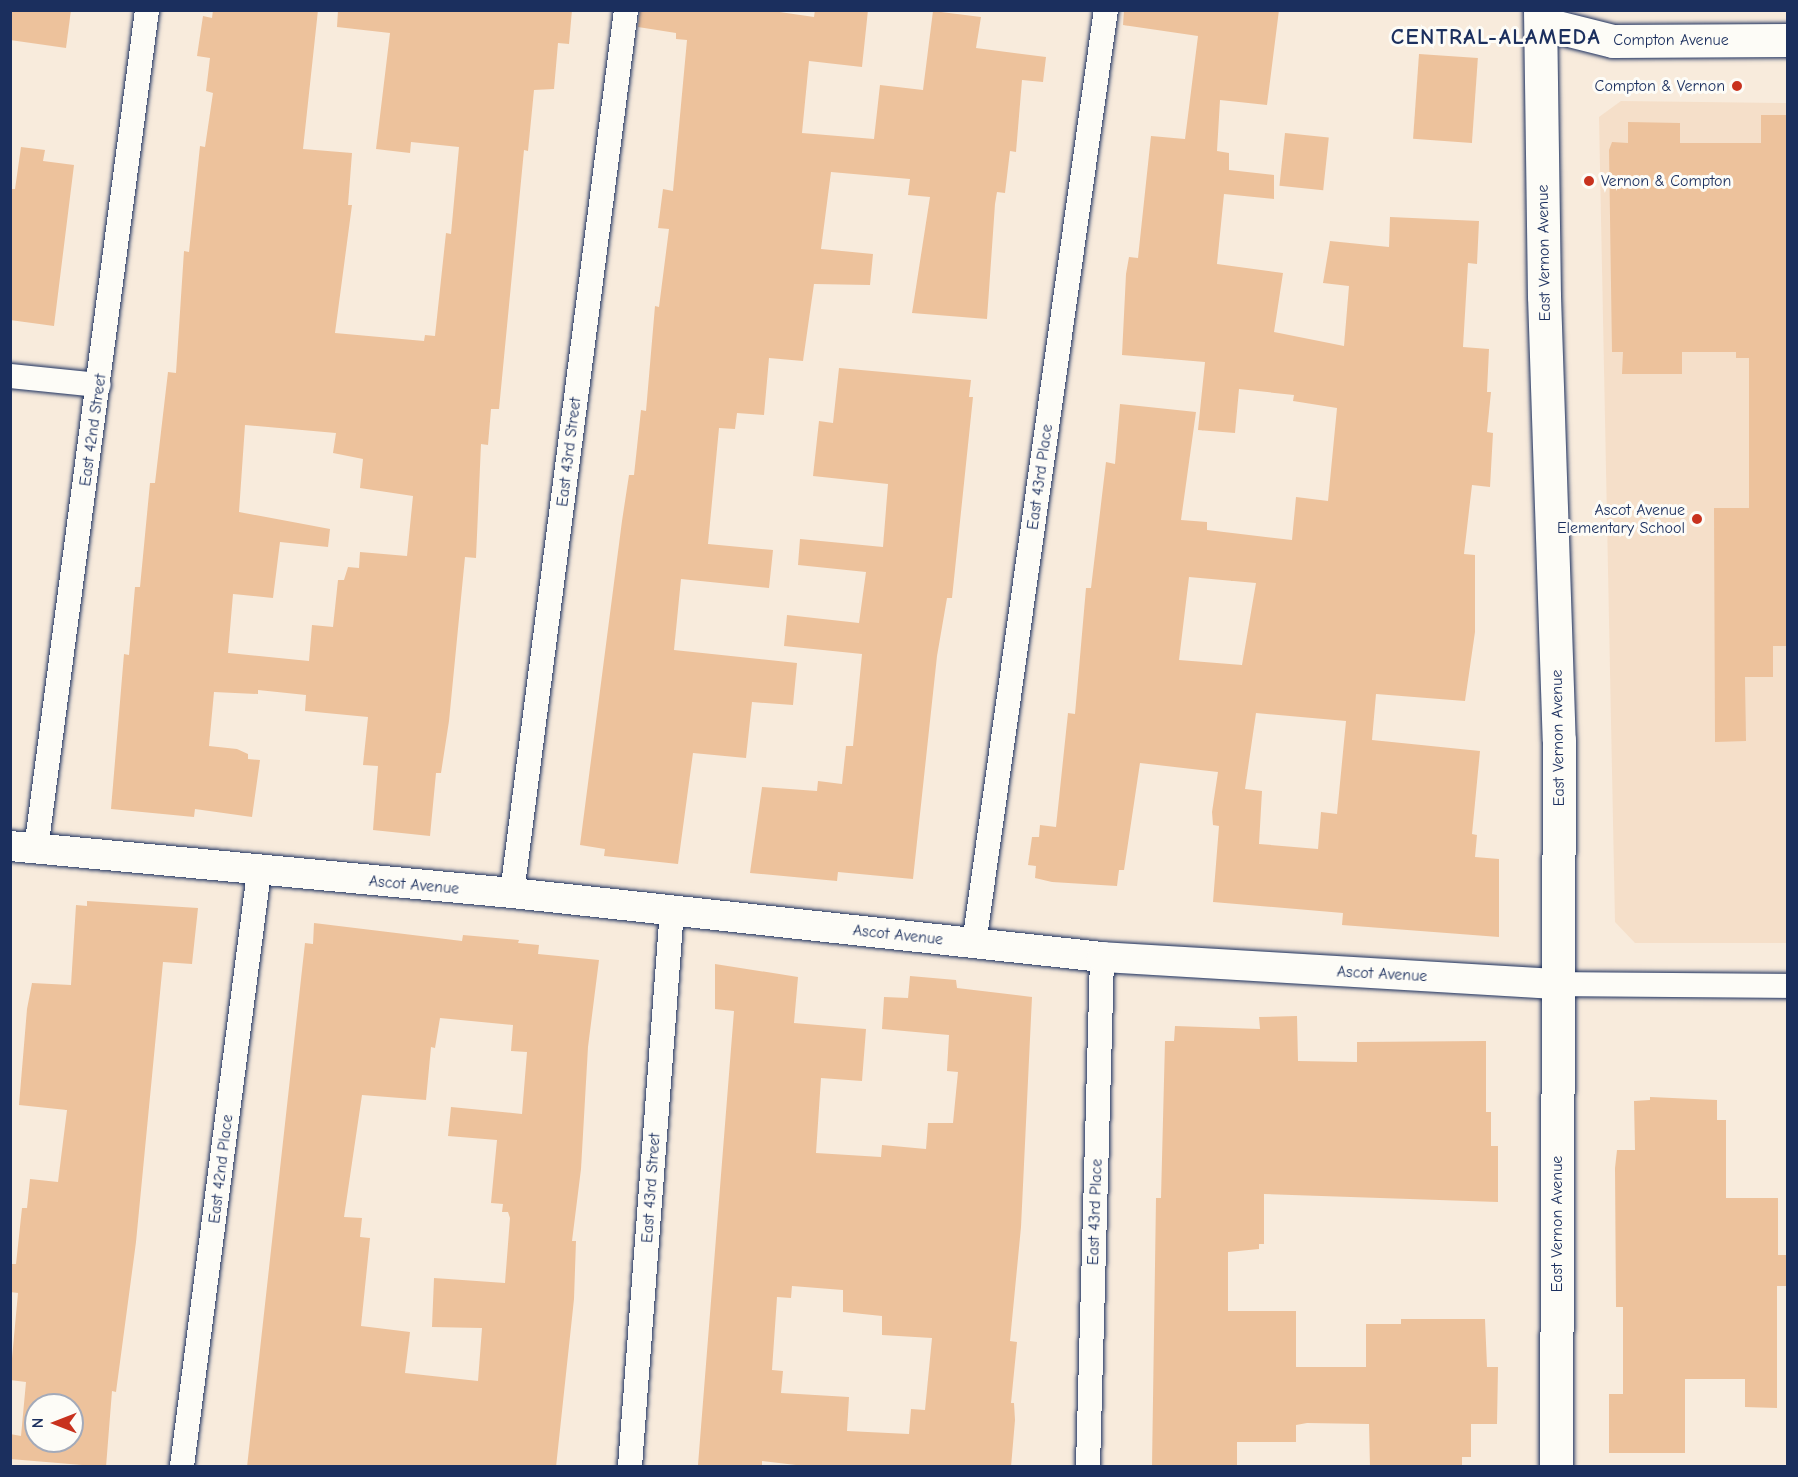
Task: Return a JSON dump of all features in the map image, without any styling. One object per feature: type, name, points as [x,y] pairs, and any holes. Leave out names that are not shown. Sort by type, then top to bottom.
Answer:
[{"type":"main road","name":"Compton Avenue","points":[[1535,14],[1613,41],[1788,40]]},
{"type":"main road","name":"East Vernon Avenue","points":[[1535,14],[1558,672],[1557,1467]]},
{"type":"street","name":"East 42nd Street","points":[[23,848],[99,385],[147,10]]},
{"type":"street","name":"East 43rd Street","points":[[512,893],[626,10]]},
{"type":"street","name":"East 43rd Place","points":[[974,944],[1106,10]]},
{"type":"street","points":[[10,376],[99,385]]},
{"type":"street","name":"Ascot Avenue","points":[[23,848],[259,872],[512,893],[1102,957],[1557,984],[1788,986]]},
{"type":"street","name":"East 42nd Place","points":[[182,1467],[259,872]]},
{"type":"street","name":"East 43rd Street","points":[[630,1467],[672,910]]},
{"type":"street","name":"East 43rd Place","points":[[1088,1467],[1102,957]]},
{"type":"shaded area","name":"Ascot Avenue Elementary School","points":[[1621,101],[1787,103],[1787,943],[1635,943],[1615,922],[1599,117]]},
{"type":"building","points":[[10,10],[71,10],[66,48],[10,40]]},
{"type":"building","points":[[213,10],[318,10],[303,149],[352,153],[348,205],[352,205],[335,333],[424,341],[425,335],[435,336],[446,233],[451,234],[459,147],[411,142],[410,153],[376,149],[390,33],[337,27],[338,10],[572,10],[569,44],[558,43],[554,89],[534,90],[528,151],[524,150],[499,409],[491,409],[488,445],[481,444],[476,558],[465,557],[449,721],[441,773],[436,773],[430,836],[373,830],[378,766],[363,765],[368,717],[305,711],[306,695],[258,690],[258,694],[214,692],[209,746],[237,749],[248,754],[248,759],[260,760],[252,817],[195,809],[194,817],[111,809],[124,654],[129,655],[135,587],[140,587],[150,483],[155,483],[168,372],[176,373],[184,251],[189,252],[200,146],[205,147],[213,93],[206,91],[210,58],[197,56],[203,16],[212,18]],"holes":[[[245,425],[336,433],[333,453],[363,459],[360,488],[413,496],[407,556],[360,552],[359,568],[348,567],[344,580],[338,580],[333,627],[312,625],[309,661],[228,653],[233,594],[273,598],[280,542],[328,547],[330,529],[239,512]]]},
{"type":"building","points":[[640,10],[766,10],[814,17],[815,10],[868,10],[862,67],[809,61],[802,133],[874,139],[880,85],[923,90],[933,11],[981,17],[976,48],[1046,57],[1043,82],[1022,80],[1016,152],[1010,151],[1005,193],[997,192],[995,204],[987,319],[912,313],[930,197],[908,195],[910,179],[831,172],[821,249],[873,254],[870,285],[814,284],[803,361],[769,358],[764,415],[737,413],[735,429],[719,428],[708,544],[773,550],[769,588],[681,579],[674,650],[797,663],[793,705],[752,702],[746,758],[693,753],[678,864],[604,856],[605,849],[580,845],[622,521],[629,475],[634,475],[641,410],[646,411],[655,306],[659,307],[669,229],[658,228],[663,189],[673,191],[687,40],[676,39],[676,33],[638,27]]},
{"type":"building","points":[[1124,10],[1279,10],[1267,105],[1220,100],[1217,151],[1229,153],[1229,170],[1274,175],[1274,199],[1224,194],[1217,264],[1283,273],[1274,332],[1344,346],[1349,286],[1323,283],[1330,241],[1389,247],[1390,217],[1479,221],[1477,264],[1468,263],[1463,347],[1489,349],[1487,392],[1491,392],[1487,432],[1493,433],[1490,487],[1472,485],[1464,554],[1475,555],[1475,632],[1465,701],[1376,694],[1372,740],[1480,751],[1472,834],[1477,835],[1475,857],[1499,859],[1499,937],[1342,925],[1343,913],[1213,902],[1219,826],[1213,825],[1212,812],[1218,772],[1140,763],[1124,870],[1119,870],[1117,886],[1052,882],[1035,878],[1036,866],[1028,865],[1032,837],[1039,837],[1040,825],[1056,827],[1068,713],[1075,714],[1086,588],[1091,588],[1106,462],[1115,464],[1120,404],[1196,412],[1181,520],[1207,522],[1207,530],[1292,540],[1296,497],[1328,501],[1337,408],[1293,401],[1294,395],[1239,389],[1235,433],[1198,430],[1205,362],[1122,355],[1126,274],[1129,257],[1138,258],[1151,136],[1185,139],[1198,36],[1123,25]],"holes":[[[1189,577],[1256,583],[1242,665],[1179,660]],[[1256,713],[1346,721],[1337,814],[1321,812],[1318,849],[1259,844],[1262,791],[1245,789]]]},
{"type":"building","points":[[1419,54],[1478,58],[1472,143],[1413,139]]},
{"type":"building","points":[[1761,115],[1788,115],[1788,646],[1773,646],[1773,677],[1745,677],[1746,741],[1715,742],[1714,508],[1749,508],[1749,358],[1736,358],[1736,352],[1682,352],[1682,374],[1622,374],[1623,352],[1612,352],[1609,150],[1612,142],[1628,143],[1628,122],[1680,123],[1680,143],[1761,143]]},
{"type":"building","points":[[1285,133],[1329,138],[1323,190],[1279,186]]},
{"type":"building","points":[[21,147],[45,150],[43,161],[74,165],[54,326],[10,320],[10,189],[15,189]]},
{"type":"building","points":[[839,368],[971,380],[969,397],[973,397],[952,598],[947,598],[937,656],[913,879],[838,872],[837,881],[750,873],[762,787],[817,791],[818,781],[842,784],[846,746],[853,746],[862,654],[784,646],[787,615],[859,623],[866,572],[798,565],[800,539],[883,547],[888,484],[813,476],[819,421],[833,423]]},
{"type":"building","points":[[87,901],[198,908],[192,964],[163,962],[136,1242],[116,1392],[112,1391],[106,1467],[10,1459],[10,1434],[21,1436],[24,1404],[24,1453],[84,1453],[84,1393],[25,1393],[26,1382],[10,1380],[18,1293],[10,1292],[10,1264],[16,1264],[22,1208],[27,1208],[30,1179],[58,1182],[67,1110],[19,1105],[27,1009],[32,983],[71,985],[76,905],[87,906]]},
{"type":"building","points":[[314,923],[462,941],[463,935],[519,940],[518,943],[539,945],[538,954],[599,960],[588,1047],[581,1169],[572,1241],[576,1241],[574,1299],[556,1467],[247,1467],[305,943],[313,944]],"holes":[[[440,1018],[513,1025],[511,1051],[527,1052],[522,1114],[451,1107],[448,1136],[497,1140],[491,1203],[503,1204],[502,1212],[508,1212],[510,1218],[505,1283],[434,1278],[432,1327],[482,1328],[478,1381],[405,1373],[410,1332],[361,1326],[370,1238],[360,1237],[362,1218],[344,1217],[362,1095],[426,1100],[431,1047],[435,1048]]]},
{"type":"building","points":[[715,964],[798,977],[794,1023],[866,1029],[862,1081],[821,1078],[816,1153],[881,1157],[882,1145],[926,1149],[928,1123],[953,1123],[958,1072],[947,1071],[949,1035],[882,1029],[884,997],[908,998],[910,976],[956,980],[957,988],[1032,997],[1021,1227],[1010,1341],[1017,1342],[1011,1403],[1014,1403],[1015,1420],[1011,1467],[813,1467],[762,1461],[762,1467],[698,1465],[734,1011],[715,1009]],"holes":[[[792,1286],[843,1290],[843,1312],[882,1316],[882,1335],[932,1338],[925,1410],[911,1409],[909,1434],[847,1431],[849,1397],[781,1393],[783,1371],[772,1370],[777,1297],[791,1298]]]},
{"type":"building","points":[[1297,1016],[1298,1061],[1357,1062],[1357,1042],[1486,1041],[1486,1112],[1491,1112],[1491,1146],[1498,1146],[1498,1202],[1264,1194],[1264,1244],[1259,1244],[1259,1249],[1228,1252],[1228,1311],[1296,1311],[1296,1367],[1366,1367],[1366,1324],[1401,1324],[1401,1319],[1485,1319],[1487,1367],[1498,1367],[1497,1424],[1471,1424],[1471,1457],[1462,1457],[1462,1467],[1370,1467],[1369,1424],[1307,1423],[1296,1425],[1296,1442],[1237,1442],[1237,1467],[1152,1467],[1156,1198],[1161,1198],[1165,1041],[1174,1041],[1175,1026],[1260,1029],[1259,1017]]},
{"type":"building","points":[[1650,1097],[1717,1100],[1717,1120],[1726,1120],[1726,1198],[1778,1198],[1778,1255],[1788,1255],[1788,1286],[1777,1286],[1777,1408],[1745,1407],[1745,1379],[1685,1379],[1685,1453],[1609,1453],[1609,1394],[1623,1394],[1623,1307],[1616,1307],[1615,1168],[1617,1150],[1635,1150],[1634,1101],[1650,1100]]},
{"type":"place","name":"Compton & Vernon","points":[[1737,86]]},
{"type":"place","name":"Vernon & Compton","points":[[1589,181]]},
{"type":"place","name":"Ascot Avenue Elementary School","points":[[1697,519]]},
{"type":"district","name":"CENTRAL-ALAMEDA","points":[[1496,38]]}]
